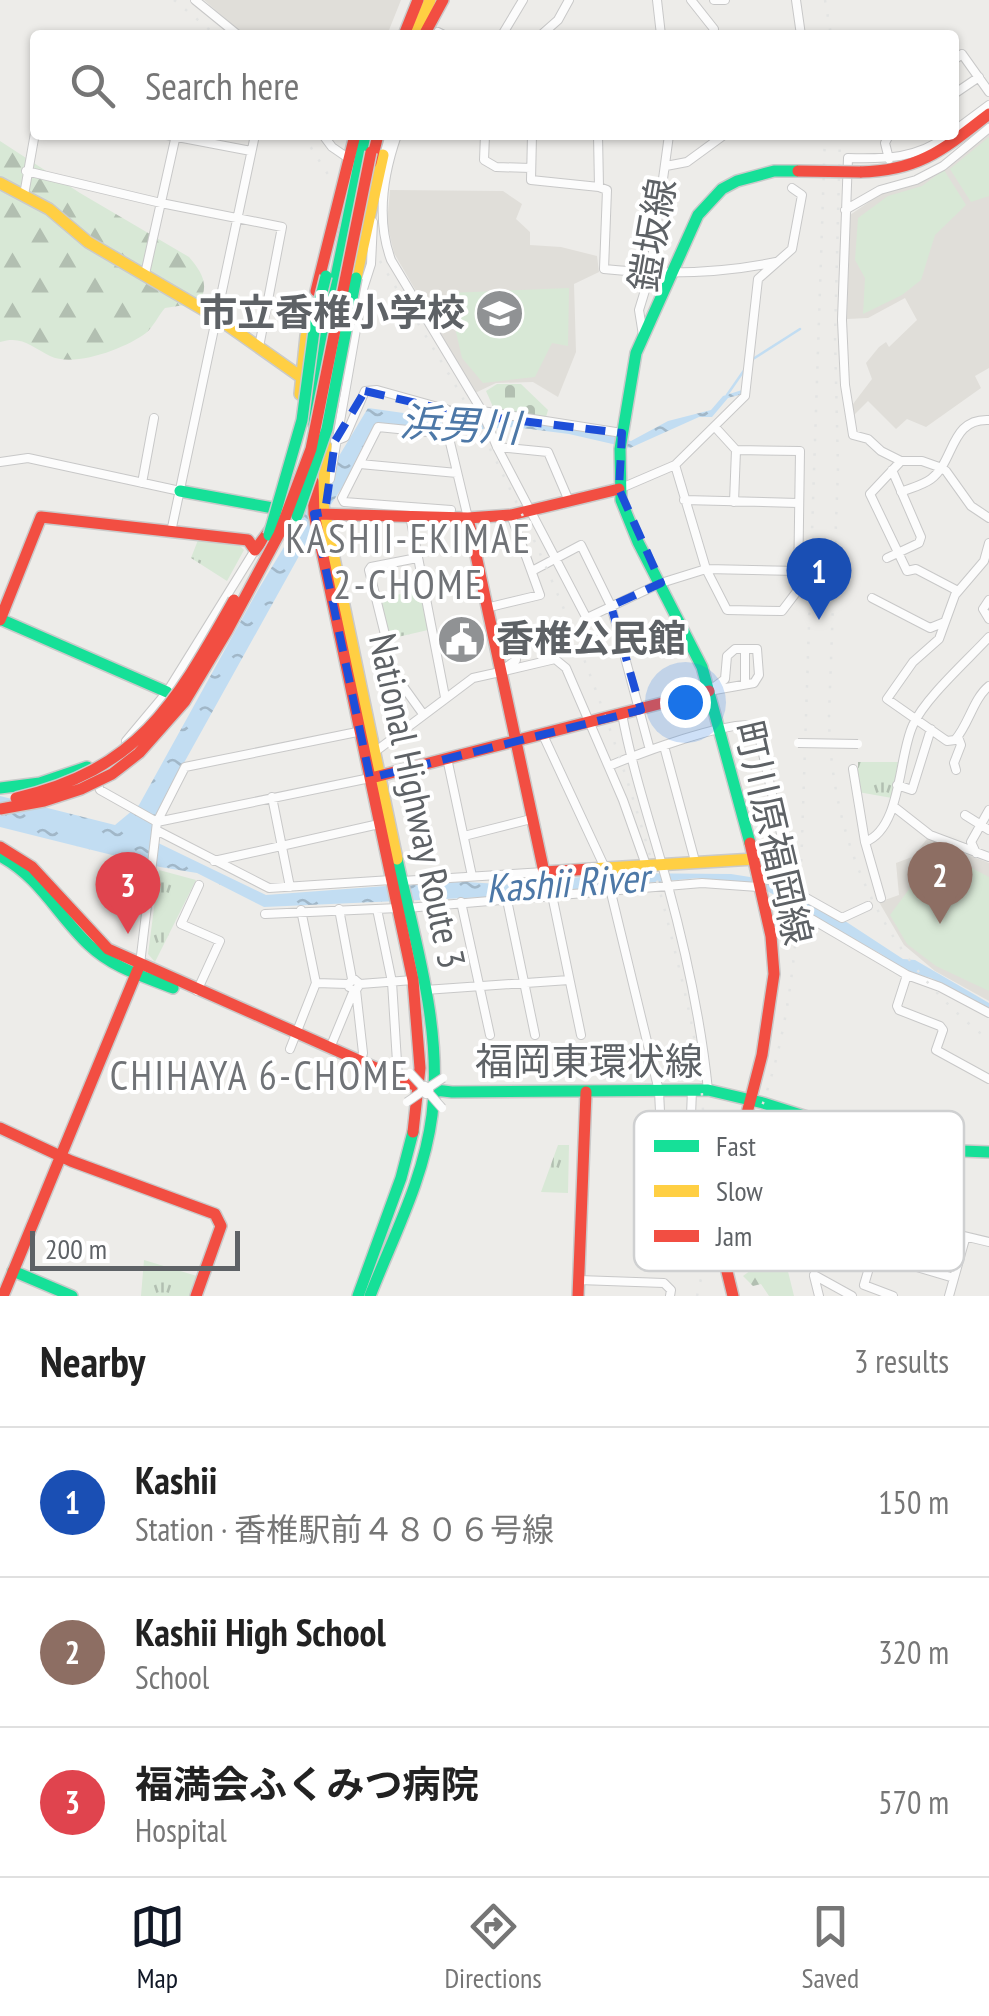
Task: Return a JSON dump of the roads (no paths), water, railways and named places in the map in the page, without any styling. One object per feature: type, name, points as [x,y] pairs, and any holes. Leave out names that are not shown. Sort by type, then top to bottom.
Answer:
[{"type":"main road","points":[[398,30],[415,0]]},
{"type":"main road","points":[[406,30],[415,0]]},
{"type":"main road","points":[[416,30],[428,0]]},
{"type":"main road","points":[[436,30],[443,0]]},
{"type":"main road","name":"町川原福岡線","points":[[959,137],[989,114]]},
{"type":"main road","points":[[269,536],[302,420],[316,316],[350,176],[348,158],[353,140]]},
{"type":"main road","name":"National Highway Route 3","points":[[358,1296],[402,1182],[426,1090],[397,881],[311,495],[315,380],[350,176],[364,140]]},
{"type":"main road","points":[[0,800],[71,783],[106,766],[135,745],[178,694],[269,536],[303,454],[328,359],[365,140]]},
{"type":"main road","name":"町川原福岡線","points":[[748,1111],[767,1032],[774,974],[771,936],[760,878],[710,691],[698,656],[638,542],[618,489],[621,440],[636,353],[698,215],[722,189],[756,174],[798,170],[887,173],[920,166],[954,140]]},
{"type":"main road","points":[[246,598],[304,475],[378,143]]},
{"type":"main road","points":[[0,809],[31,806],[75,794],[112,775],[142,753],[186,700],[293,524],[315,478],[330,422],[373,195],[378,143]]},
{"type":"main road","name":"National Highway Route 3","points":[[378,143],[328,383],[328,475],[315,517],[376,751],[379,824],[397,881]]},
{"type":"main road","points":[[311,495],[300,408],[301,376],[309,320],[350,176]]},
{"type":"main road","points":[[0,183],[49,208],[88,242],[216,317],[301,376]]},
{"type":"main road","points":[[180,491],[315,517],[468,518],[511,515],[618,489]]},
{"type":"main road","points":[[167,692],[0,619],[42,517],[248,540],[256,550],[283,510]]},
{"type":"main road","points":[[468,518],[544,872],[605,872],[661,863],[754,859]]},
{"type":"main road","points":[[375,776],[710,691]]},
{"type":"main road","points":[[0,788],[40,783],[88,767]]},
{"type":"main road","points":[[0,847],[27,860],[43,874],[96,940],[138,969],[408,1090],[426,1090]]},
{"type":"main road","points":[[0,856],[37,879],[65,919],[102,957],[197,990],[293,1041],[330,1048],[404,1075],[426,1090]]},
{"type":"main road","name":"National Highway Route 3","points":[[370,1296],[428,1139],[425,990],[402,908]]},
{"type":"main road","points":[[3,1296],[138,969]]},
{"type":"main road","name":"福岡東環状線","points":[[426,1090],[708,1090],[785,1111]]},
{"type":"main road","points":[[578,1296],[586,1092]]},
{"type":"main road","points":[[0,1128],[214,1214],[221,1226],[196,1296]]},
{"type":"main road","name":"福岡東環状線","points":[[964,1151],[989,1152]]},
{"type":"main road","name":"町川原福岡線","points":[[728,1271],[733,1296]]},
{"type":"main road","points":[[13,1272],[72,1296]]},
{"type":"street","points":[[194,0],[232,30]]},
{"type":"street","points":[[505,30],[523,0]]},
{"type":"street","points":[[547,30],[558,20],[569,0]]},
{"type":"street","points":[[657,0],[660,30]]},
{"type":"street","points":[[691,0],[714,30]]},
{"type":"street","points":[[714,0],[724,0]]},
{"type":"street","points":[[796,0],[800,30]]},
{"type":"street","points":[[959,56],[962,54],[989,92]]},
{"type":"street","points":[[959,91],[979,77]]},
{"type":"street","points":[[959,127],[989,105]]},
{"type":"street","points":[[845,210],[880,190],[916,180],[942,166],[989,128]]},
{"type":"street","points":[[24,195],[33,140]]},
{"type":"street","points":[[145,274],[172,140]]},
{"type":"street","points":[[195,140],[251,150]]},
{"type":"street","points":[[171,532],[254,140]]},
{"type":"street","points":[[327,140],[348,158]]},
{"type":"street","points":[[392,140],[382,212],[385,244],[412,299],[482,412],[585,615],[589,618],[661,582],[706,569],[797,572]]},
{"type":"street","points":[[485,140],[484,160],[496,167],[531,168]]},
{"type":"street","points":[[532,140],[531,180],[607,190],[604,268],[650,274],[696,273],[776,262]]},
{"type":"street","points":[[598,140],[599,187]]},
{"type":"street","name":"鎧坂線","points":[[643,335],[639,310],[650,274],[669,140]]},
{"type":"street","points":[[666,166],[687,162],[717,140]]},
{"type":"street","points":[[886,140],[889,159]]},
{"type":"street","points":[[940,140],[925,150],[889,159],[848,158],[842,320],[848,416],[853,434],[868,439],[881,451],[902,461],[922,462],[946,471],[970,506],[989,518]]},
{"type":"street","points":[[328,475],[371,264],[378,143]]},
{"type":"street","points":[[26,170],[282,227],[259,347]]},
{"type":"street","points":[[618,489],[675,465],[745,396],[758,279],[792,249],[802,195],[792,188]]},
{"type":"street","points":[[336,441],[345,436],[365,391],[378,390],[463,414],[482,412],[621,440]]},
{"type":"street","points":[[446,410],[468,518]]},
{"type":"street","points":[[142,483],[154,418]]},
{"type":"street","points":[[902,492],[934,477],[965,425],[989,420]]},
{"type":"street","points":[[448,434],[378,427],[342,498],[344,502],[452,510]]},
{"type":"street","points":[[715,427],[736,450],[734,502]]},
{"type":"street","points":[[497,447],[548,452],[570,501]]},
{"type":"street","points":[[675,465],[706,569],[727,610],[782,611],[798,590],[800,451],[736,450]]},
{"type":"street","points":[[0,462],[28,458],[180,491]]},
{"type":"street","points":[[902,461],[870,494],[908,572],[916,569],[958,591]]},
{"type":"street","points":[[360,464],[456,473]]},
{"type":"street","points":[[887,558],[919,543],[921,537],[892,470]]},
{"type":"street","points":[[684,500],[798,503]]},
{"type":"street","points":[[486,608],[540,595],[511,515]]},
{"type":"street","points":[[410,516],[445,697]]},
{"type":"street","points":[[986,691],[958,737],[947,741],[888,700],[913,662],[938,639],[958,591],[984,561],[989,543]]},
{"type":"street","points":[[532,571],[581,545],[611,606],[650,750]]},
{"type":"street","points":[[256,550],[167,692],[120,747],[88,767],[100,790],[157,829],[269,888],[544,872]]},
{"type":"street","points":[[417,558],[369,570],[395,675],[423,714]]},
{"type":"street","points":[[425,590],[480,580]]},
{"type":"street","points":[[872,598],[930,628],[945,622]]},
{"type":"street","points":[[989,600],[983,609],[989,618]]},
{"type":"street","points":[[500,672],[516,660],[518,638],[545,634],[555,659],[566,668],[609,766],[646,865]]},
{"type":"street","points":[[865,842],[887,820],[893,806],[916,719],[989,638]]},
{"type":"street","points":[[735,648],[757,649],[759,675],[754,683],[710,691],[725,679],[727,656],[735,648]]},
{"type":"street","points":[[376,751],[473,678],[555,659]]},
{"type":"street","points":[[622,714],[696,1008],[708,1090]]},
{"type":"street","points":[[609,766],[720,730],[750,723],[758,726],[784,847],[754,859]]},
{"type":"street","points":[[897,786],[912,790],[930,728]]},
{"type":"street","points":[[138,969],[157,829],[186,767],[362,731]]},
{"type":"street","points":[[543,735],[605,872],[660,1090],[660,1111]]},
{"type":"street","points":[[956,770],[954,763],[962,745],[958,737]]},
{"type":"street","points":[[798,742],[858,744]]},
{"type":"street","points":[[664,746],[696,861]]},
{"type":"street","points":[[447,758],[472,876]]},
{"type":"street","points":[[853,769],[865,842],[882,898]]},
{"type":"street","points":[[157,829],[272,796],[375,776]]},
{"type":"street","points":[[272,796],[290,887]]},
{"type":"street","points":[[893,806],[930,835],[989,857]]},
{"type":"street","points":[[976,853],[971,842],[985,827],[989,810]]},
{"type":"street","points":[[965,815],[985,827]]},
{"type":"street","points":[[464,836],[531,819]]},
{"type":"street","points":[[214,861],[379,824]]},
{"type":"street","points":[[760,878],[778,882],[842,918]]},
{"type":"street","points":[[265,914],[402,908],[702,883],[758,887],[763,894]]},
{"type":"street","points":[[197,990],[220,941],[181,924],[199,885]]},
{"type":"street","points":[[552,895],[581,1035]]},
{"type":"street","points":[[506,900],[535,1034]]},
{"type":"street","points":[[461,902],[490,1036]]},
{"type":"street","points":[[834,933],[842,918],[868,906]]},
{"type":"street","points":[[771,936],[785,923],[782,910],[791,907],[907,975],[989,1013]]},
{"type":"street","points":[[377,908],[404,1075]]},
{"type":"street","points":[[339,909],[354,986],[361,1061]]},
{"type":"street","points":[[293,1041],[316,983],[301,910]]},
{"type":"street","points":[[907,975],[899,1010],[940,1026],[943,1030],[936,1050],[989,1078]]},
{"type":"street","points":[[316,983],[354,986],[413,980]]},
{"type":"street","points":[[425,990],[569,980]]},
{"type":"street","points":[[330,1048],[354,986]]},
{"type":"street","points":[[407,1102],[444,1078]]},
{"type":"street","points":[[426,1090],[442,1108]]},
{"type":"street","points":[[691,1111],[692,1090]]},
{"type":"street","points":[[964,1242],[965,1238],[989,1242]]},
{"type":"street","points":[[870,1271],[865,1288],[893,1296]]},
{"type":"street","points":[[931,1271],[954,1278]]},
{"type":"street","points":[[950,1296],[956,1271]]},
{"type":"street","points":[[819,1296],[814,1275],[852,1296]]},
{"type":"street","points":[[578,1280],[664,1283],[671,1290],[670,1296]]},
{"type":"water","name":"Kashii River","points":[[742,390],[742,394],[728,398],[712,417],[699,417],[630,448],[514,427],[452,431],[378,424],[309,538],[180,770],[158,812],[152,840],[266,895],[452,881],[512,885],[615,873],[731,874],[769,880],[845,921],[903,959],[915,960],[989,1003],[989,1010],[931,978],[907,972],[756,885],[698,878],[511,896],[264,907],[197,873],[0,827],[0,796],[115,825],[139,805],[258,590],[368,408],[439,418],[487,416],[631,441],[668,421],[711,410],[723,396]]},
{"type":"waterway","points":[[753,359],[800,329]]},
{"type":"waterway","name":"浜男川","points":[[727,395],[745,369]]},
{"type":"railway","points":[[174,0],[210,30]]},
{"type":"railway","points":[[825,0],[830,30]]},
{"type":"railway","points":[[306,140],[334,184]]},
{"type":"railway","points":[[760,1111],[787,1009],[801,870],[825,140]]},
{"type":"railway","points":[[840,140],[835,336],[838,468],[829,715],[832,763],[853,854],[893,937],[953,1009],[989,1040]]},
{"type":"railway","points":[[380,261],[484,437],[542,558],[593,683],[655,874],[692,1024],[703,1111]]},
{"type":"railway","points":[[697,1296],[704,1271]]},
{"type":"place","name":"市立香椎小学校","points":[[500,313]]},
{"type":"place","name":"Kashii","points":[[819,620]]},
{"type":"place","name":"香椎公民館","points":[[461,639]]},
{"type":"place","name":"Kashii High School","points":[[940,924]]},
{"type":"place","name":"福満会ふくみつ病院","points":[[128,934]]},
{"type":"district","name":"KASHII-EKIMAE 2-CHOME","points":[[409,562]]},
{"type":"district","name":"CHIHAYA 6-CHOME","points":[[260,1076]]}]
